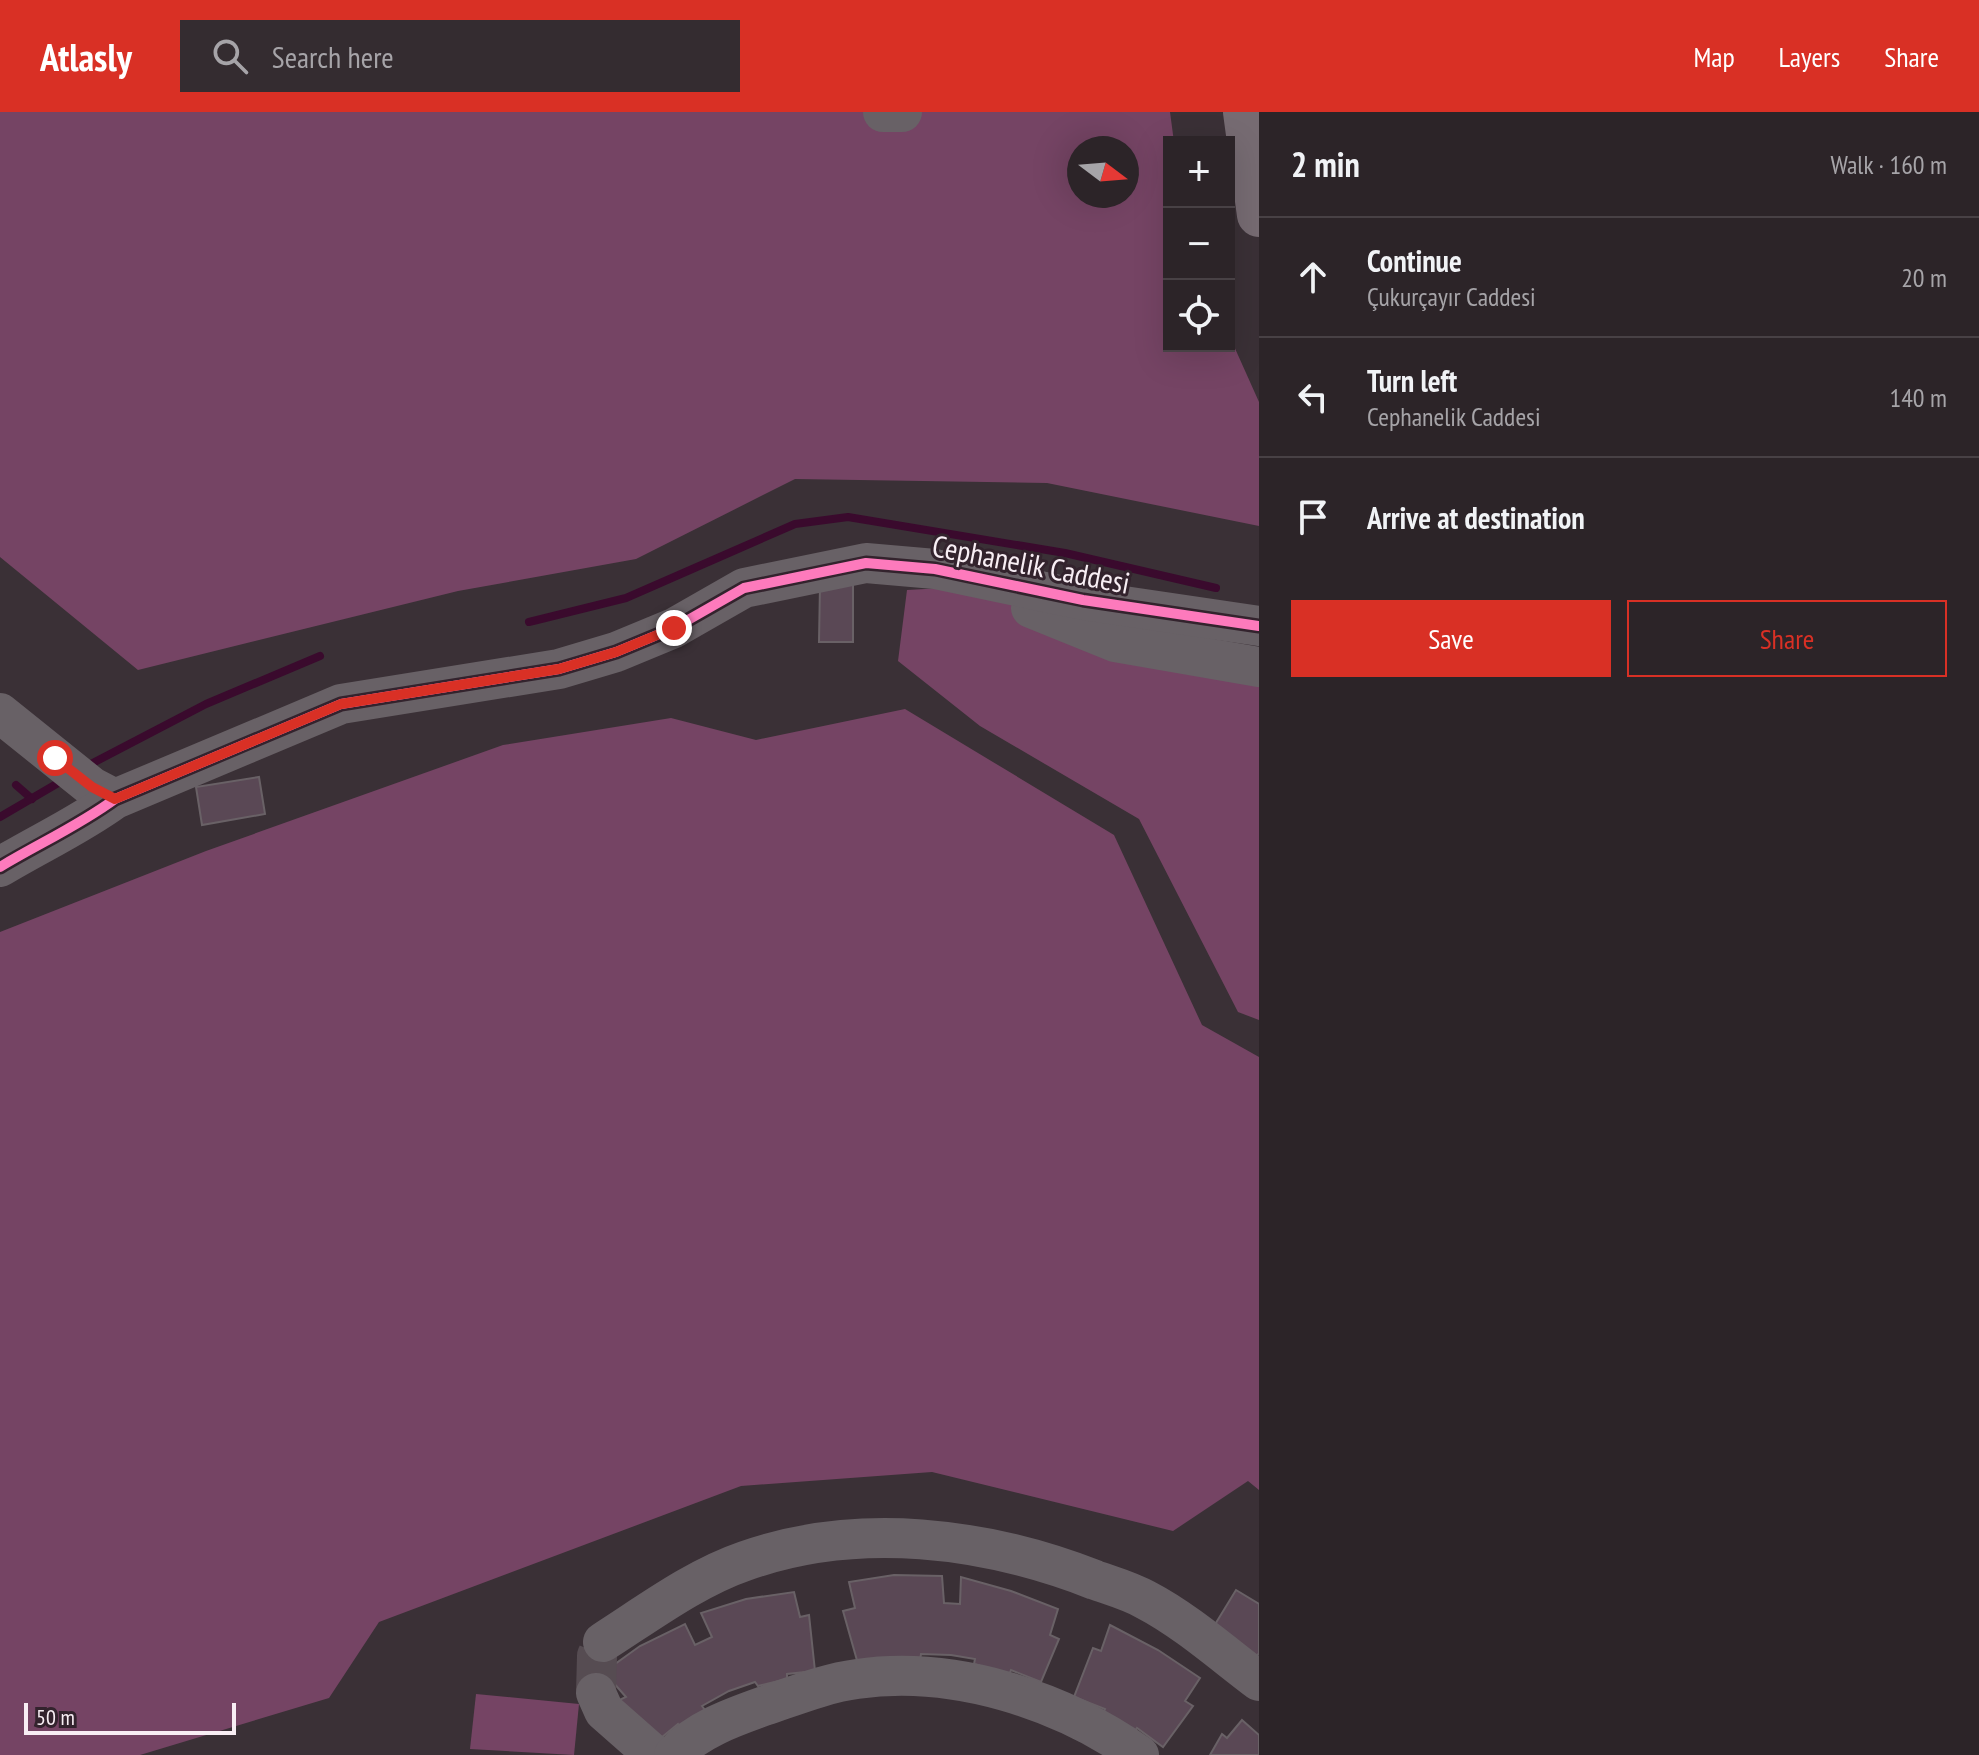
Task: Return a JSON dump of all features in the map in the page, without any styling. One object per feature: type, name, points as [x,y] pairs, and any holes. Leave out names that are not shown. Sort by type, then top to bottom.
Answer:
[{"type":"main road","points":[[1245,112],[1259,215]]},
{"type":"street","points":[[883,112],[902,112]]},
{"type":"street","name":"Cephanelik Caddesi","points":[[0,867],[56,833],[92,816],[104,793],[341,704],[559,669],[616,652],[674,628],[744,588],[866,563],[935,569],[1083,600],[1259,626]]},
{"type":"street","points":[[935,569],[1115,642],[1259,667]]},
{"type":"street","points":[[0,713],[104,793]]},
{"type":"street","points":[[603,1642],[670,1599],[744,1561],[821,1543],[903,1538],[977,1545],[1060,1566],[1146,1599],[1259,1681]]},
{"type":"street","points":[[674,1755],[682,1746],[731,1718],[799,1694],[857,1679],[916,1676],[985,1686],[1055,1708],[1116,1739],[1139,1755]]},
{"type":"street","points":[[596,1693],[604,1711],[654,1755]]},
{"type":"shaded area","points":[[0,112],[1170,112],[1173,136],[1163,136],[1163,352],[1235,352],[1235,348],[1259,402],[1259,526],[1047,483],[795,479],[636,559],[458,591],[138,670],[0,557]]},
{"type":"shaded area","points":[[943,588],[1259,652],[1259,1020],[1238,1012],[1139,819],[980,726],[898,661],[907,590]]},
{"type":"shaded area","points":[[905,709],[1114,835],[1202,1025],[1259,1057],[1259,1490],[1248,1481],[1173,1531],[932,1472],[741,1486],[379,1622],[329,1698],[140,1755],[0,1755],[0,932],[206,851],[503,745],[671,718],[756,740]]},
{"type":"shaded area","points":[[476,1694],[579,1704],[574,1755],[470,1749]]},
{"type":"building","points":[[820,585],[853,585],[853,642],[819,642]]},
{"type":"building","points":[[259,777],[265,814],[202,825],[196,787]]},
{"type":"building","points":[[894,1575],[942,1576],[944,1603],[960,1604],[961,1577],[1058,1609],[1050,1635],[1059,1639],[1041,1682],[1011,1670],[1009,1675],[974,1664],[975,1659],[951,1655],[921,1654],[920,1660],[858,1664],[843,1611],[855,1608],[849,1582]]},
{"type":"building","points":[[1236,1590],[1259,1604],[1259,1653],[1252,1662],[1211,1631]]},
{"type":"building","points":[[794,1592],[800,1617],[809,1615],[815,1671],[787,1674],[787,1679],[758,1686],[755,1682],[729,1691],[702,1706],[705,1710],[680,1727],[678,1724],[656,1742],[617,1701],[626,1697],[604,1672],[640,1646],[685,1624],[695,1645],[712,1637],[701,1613],[746,1599]]},
{"type":"building","points":[[1110,1625],[1158,1650],[1200,1678],[1185,1701],[1193,1706],[1163,1747],[1137,1728],[1134,1733],[1102,1715],[1105,1709],[1074,1697],[1093,1648],[1101,1651]]},
{"type":"building","points":[[1242,1720],[1259,1735],[1259,1755],[1210,1755],[1222,1734],[1227,1738]]},
{"type":"waterway","points":[[529,622],[626,598],[795,524],[848,517],[1065,553],[1216,588]]},
{"type":"waterway","points":[[87,766],[206,704],[320,656]]},
{"type":"waterway","points":[[0,817],[65,779]]},
{"type":"waterway","points":[[16,785],[32,799]]},
{"type":"tunnel","points":[[596,1693],[597,1656],[603,1642]]},
{"type":"cycle path","points":[[0,867],[115,799],[341,704],[559,669],[616,652],[674,628],[744,588],[866,563],[935,569],[1083,600],[1259,626]]},
{"type":"route","points":[[55,758],[92,787],[115,799],[341,704],[559,669],[616,652],[674,628]]}]
